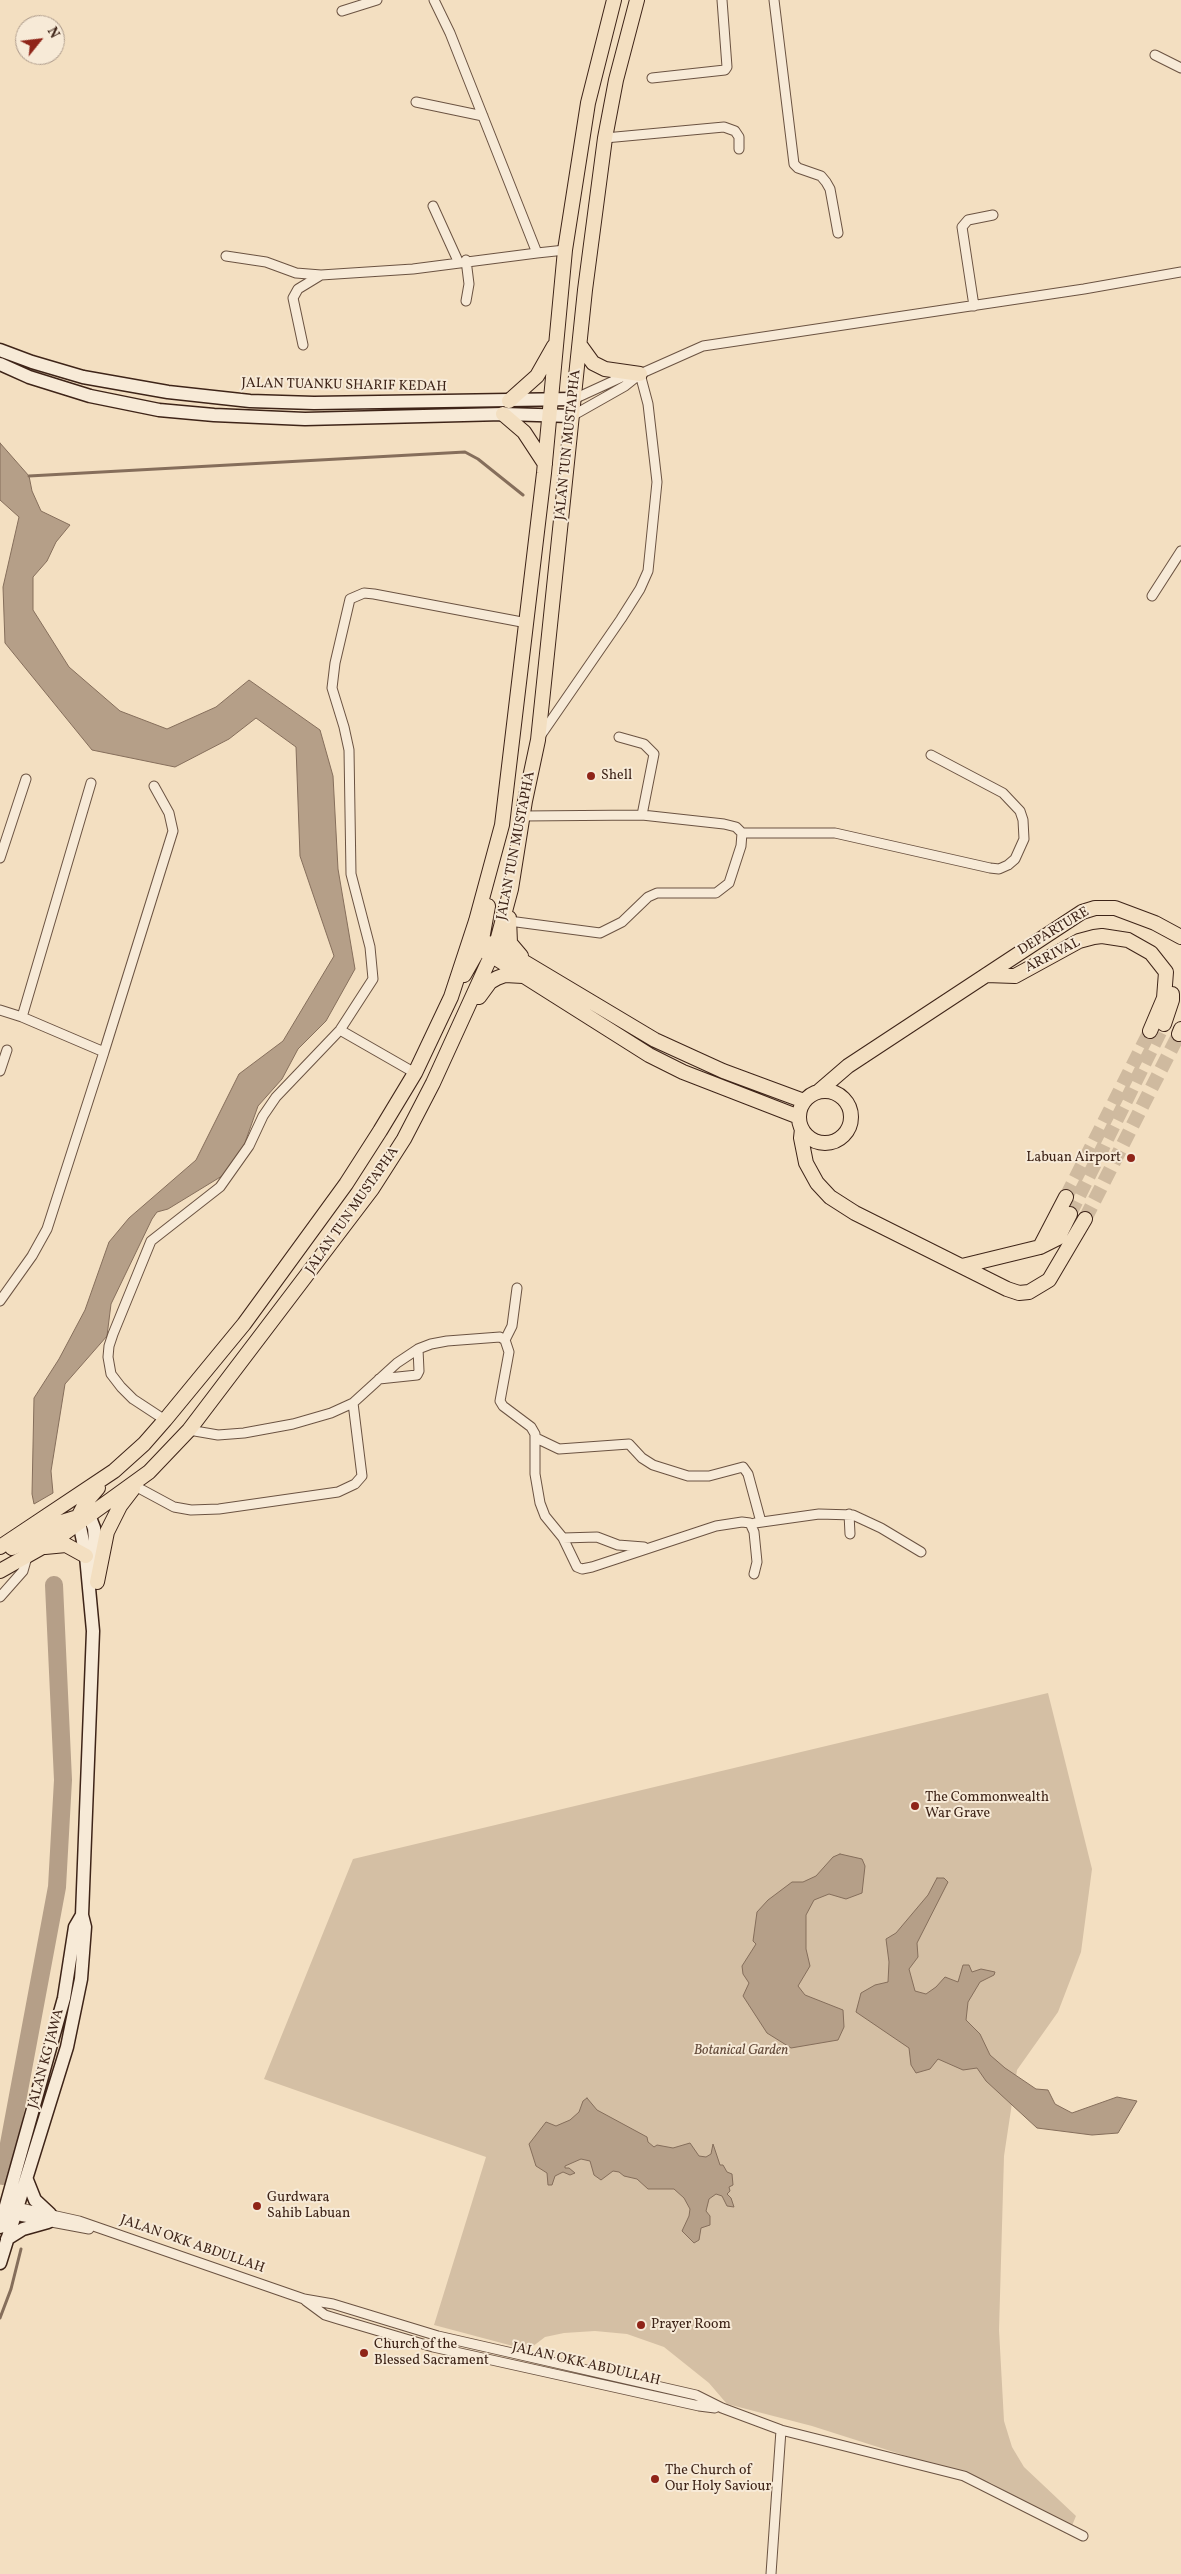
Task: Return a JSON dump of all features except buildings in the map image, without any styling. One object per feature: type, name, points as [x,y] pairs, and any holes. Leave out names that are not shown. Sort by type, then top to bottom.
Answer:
[{"type":"main road","points":[[0,1554],[62,1522],[82,1518],[92,1494],[144,1444],[244,1324],[351,1176],[415,1073],[451,997],[482,945],[502,825],[527,623],[538,506],[559,338],[566,250],[588,104],[614,0]]},
{"type":"main road","name":"JALAN TUN MUSTAPHA","points":[[0,1571],[43,1547],[149,1472],[189,1430],[372,1190],[404,1139],[494,950],[511,889],[538,740],[564,482],[605,138],[624,46],[637,0]]},
{"type":"main road","points":[[509,401],[537,376],[559,338]]},
{"type":"main road","points":[[580,346],[593,363],[605,369],[640,374]]},
{"type":"main road","name":"JALAN TUANKU SHARIF KEDAH","points":[[0,350],[32,362],[83,377],[168,392],[250,401],[314,403],[574,400]]},
{"type":"main road","name":"JALAN TUANKU SHARIF KEDAH","points":[[0,364],[29,377],[90,396],[159,410],[305,419],[503,414],[572,416]]},
{"type":"main road","points":[[503,414],[524,432],[544,468]]},
{"type":"main road","points":[[451,997],[476,922],[502,825]]},
{"type":"main road","points":[[511,889],[510,943],[529,972],[655,1040],[722,1071],[804,1101]]},
{"type":"main road","name":"DEPARTURE","points":[[820,1091],[843,1070],[1050,931],[1082,912],[1095,908],[1122,910],[1181,937]]},
{"type":"main road","name":"ARRIVAL","points":[[986,975],[1015,976],[1079,941],[1102,936],[1128,940],[1141,946],[1160,962],[1166,972]]},
{"type":"main road","points":[[482,945],[494,950],[529,972],[649,1055],[683,1072],[800,1123],[808,1136],[824,1143],[841,1138],[851,1124],[852,1114],[844,1098],[828,1090],[820,1091],[804,1101],[800,1123],[801,1138],[806,1163],[817,1183],[830,1196],[854,1213],[1007,1289],[1019,1293],[1029,1292],[1049,1280],[1085,1219]]},
{"type":"main road","points":[[448,1049],[461,1033],[479,995],[490,982],[505,975],[529,972]]},
{"type":"main road","points":[[1164,1024],[1172,1000],[1170,982],[1166,972]]},
{"type":"main road","points":[[1150,1031],[1164,998],[1166,972]]},
{"type":"main road","points":[[1040,1248],[1066,1197]]},
{"type":"main road","points":[[962,1266],[1040,1248],[1058,1238],[1070,1214]]},
{"type":"main road","points":[[0,1547],[114,1471]]},
{"type":"main road","points":[[97,1582],[107,1532],[120,1506],[135,1486],[149,1472]]},
{"type":"main road","name":"JALAN KG JAWA","points":[[82,1518],[93,1631]]},
{"type":"main road","name":"JALAN KG JAWA","points":[[7,2210],[20,2179],[64,1998],[75,1927],[82,1915],[97,1551],[82,1518]]},
{"type":"main road","points":[[43,1547],[66,1545],[86,1556]]},
{"type":"main road","points":[[0,2193],[20,2179],[49,2218],[23,2228],[7,2239]]},
{"type":"main road","points":[[0,2227],[7,2210]]},
{"type":"main road","points":[[0,2263],[7,2239],[7,2210]]},
{"type":"street","points":[[342,11],[377,0]]},
{"type":"street","points":[[434,0],[450,34],[537,253]]},
{"type":"street","points":[[652,78],[725,70],[727,66],[722,0]]},
{"type":"street","points":[[774,0],[794,164],[798,168],[821,176],[826,182],[830,189],[838,233]]},
{"type":"street","points":[[1155,55],[1181,68]]},
{"type":"street","points":[[416,102],[483,116]]},
{"type":"street","points":[[605,138],[724,127],[735,131],[739,137],[739,149]]},
{"type":"street","points":[[432,206],[462,261],[470,284],[466,301]]},
{"type":"street","points":[[974,306],[962,227],[968,220],[993,215]]},
{"type":"street","points":[[226,256],[266,262],[296,273],[321,275],[414,269],[462,261],[566,250]]},
{"type":"street","points":[[574,400],[622,378],[640,374],[703,346],[974,306],[1181,272]]},
{"type":"street","points":[[303,345],[293,298],[298,289],[321,275]]},
{"type":"street","points":[[572,416],[625,386],[640,374]]},
{"type":"street","points":[[538,740],[640,589],[648,571],[657,482],[648,404],[640,374]]},
{"type":"street","points":[[1152,596],[1181,551]]},
{"type":"street","points":[[165,1420],[133,1399],[121,1387],[111,1374],[108,1357],[108,1346],[151,1241],[220,1187],[249,1146],[263,1116],[276,1098],[340,1030],[373,979],[368,938],[351,874],[349,750],[332,688],[335,663],[350,599],[364,593],[374,594],[527,623]]},
{"type":"street","points":[[619,737],[644,744],[654,754],[642,815]]},
{"type":"street","points":[[523,816],[642,815],[724,824],[736,827],[742,833],[835,833],[990,868],[999,869],[1008,865],[1015,859],[1024,840],[1023,820],[1020,811],[1003,793],[932,755]]},
{"type":"street","points":[[0,858],[26,779]]},
{"type":"street","points":[[22,1017],[92,783]]},
{"type":"street","points":[[0,1301],[32,1256],[47,1229],[173,831],[169,812],[154,786]]},
{"type":"street","points":[[509,921],[600,933],[622,922],[648,897],[657,893],[716,893],[729,883],[741,846],[742,833]]},
{"type":"street","points":[[0,1010],[22,1017],[104,1052]]},
{"type":"street","points":[[340,1030],[415,1073]]},
{"type":"street","points":[[0,1071],[7,1050]]},
{"type":"street","points":[[505,1340],[512,1326],[517,1288]]},
{"type":"street","points":[[189,1430],[218,1435],[244,1433],[300,1422],[331,1413],[353,1403],[397,1363],[431,1344],[500,1336],[505,1340],[509,1352],[500,1400],[503,1406],[532,1427],[536,1438],[535,1474],[540,1503],[545,1516],[563,1538],[575,1564],[581,1569],[716,1526],[819,1514],[849,1514],[881,1528],[921,1552]]},
{"type":"street","points":[[379,1379],[416,1375],[419,1371],[418,1350]]},
{"type":"street","points":[[135,1486],[181,1509],[219,1509],[338,1492],[355,1484],[362,1476],[353,1403]]},
{"type":"street","points":[[536,1438],[560,1449],[629,1444],[642,1458],[653,1465],[688,1476],[710,1476],[743,1467],[748,1474],[761,1522]]},
{"type":"street","points":[[849,1514],[850,1534]]},
{"type":"street","points":[[750,1523],[757,1544],[757,1562],[754,1574]]},
{"type":"street","points":[[563,1538],[597,1537],[618,1545],[649,1548]]},
{"type":"street","points":[[0,1597],[16,1581],[27,1557]]},
{"type":"street","name":"JALAN OKK ABDULLAH","points":[[7,2210],[99,2230],[304,2299],[333,2304],[438,2336],[696,2395],[722,2408],[781,2430],[964,2476],[1083,2536]]},
{"type":"street","name":"JALAN OKK ABDULLAH","points":[[304,2299],[325,2314],[338,2319],[432,2347],[699,2406],[722,2408]]},
{"type":"street","points":[[772,2574],[781,2430]]},
{"type":"green space","name":"Botanical Garden","points":[[1048,1693],[1092,1869],[1081,1952],[1058,2012],[1017,2070],[1004,2156],[999,2330],[1004,2421],[1012,2447],[1024,2467],[1076,2516],[1071,2528],[991,2483],[812,2426],[727,2404],[709,2383],[664,2347],[627,2334],[595,2331],[564,2333],[545,2337],[528,2350],[434,2325],[486,2157],[264,2079],[353,1859]]},
{"type":"shaded area","points":[[0,443],[29,476],[32,491],[41,511],[70,525],[56,542],[47,561],[33,577],[33,610],[69,667],[120,711],[167,729],[216,707],[249,680],[320,730],[333,776],[338,869],[355,969],[326,1021],[298,1049],[282,1079],[258,1106],[242,1151],[222,1176],[168,1209],[157,1212],[152,1219],[111,1304],[107,1336],[65,1384],[51,1471],[53,1493],[34,1504],[32,1494],[34,1398],[59,1359],[85,1310],[109,1242],[129,1218],[196,1160],[239,1074],[283,1041],[334,956],[300,856],[296,747],[256,718],[229,739],[175,767],[92,750],[5,643],[3,587],[19,517],[0,500]]},
{"type":"shaded area","points":[[840,1854],[862,1859],[865,1866],[862,1893],[846,1899],[829,1894],[814,1900],[806,1915],[806,1949],[810,1966],[798,1986],[805,1995],[843,2010],[844,2027],[838,2040],[791,2048],[767,2033],[743,1996],[749,1983],[743,1974],[742,1966],[756,1944],[753,1941],[757,1912],[768,1900],[792,1882],[803,1882],[816,1876],[833,1857]]},
{"type":"shaded area","points":[[937,1878],[944,1878],[948,1882],[917,1943],[918,1957],[909,1969],[915,1991],[926,1994],[945,1977],[958,1982],[963,1965],[969,1965],[972,1972],[981,1969],[995,1972],[994,1975],[980,1982],[968,2002],[966,2020],[980,2034],[990,2055],[1005,2068],[1036,2089],[1048,2090],[1055,2104],[1072,2113],[1117,2097],[1137,2101],[1118,2133],[1092,2135],[1037,2128],[986,2081],[977,2068],[963,2070],[938,2059],[930,2069],[916,2073],[911,2065],[909,2048],[856,2012],[861,1993],[875,1985],[888,1982],[889,1962],[886,1939],[896,1933],[928,1895]]},
{"type":"shaded area","points":[[587,2098],[597,2110],[647,2137],[648,2142],[654,2147],[657,2145],[673,2148],[690,2143],[699,2156],[706,2157],[711,2154],[713,2144],[720,2165],[723,2165],[727,2172],[732,2174],[733,2185],[729,2187],[730,2191],[727,2194],[731,2198],[734,2207],[727,2206],[722,2196],[716,2194],[709,2199],[706,2211],[710,2216],[710,2225],[701,2228],[699,2240],[694,2243],[682,2231],[690,2209],[684,2198],[674,2189],[648,2189],[637,2179],[613,2171],[601,2180],[594,2175],[590,2161],[581,2159],[565,2166],[565,2168],[569,2168],[575,2173],[570,2175],[563,2172],[555,2176],[552,2185],[548,2185],[547,2173],[536,2166],[529,2144],[546,2122],[556,2126],[570,2120],[579,2112],[583,2101]]},
{"type":"waterway","points":[[29,476],[465,452],[478,459],[523,495]]},
{"type":"waterway","points":[[3,2176],[57,1887],[63,1780],[54,1585]]},
{"type":"waterway","points":[[0,2318],[11,2289],[21,2249]]},
{"type":"tunnel","points":[[1070,1214],[1164,1024]]},
{"type":"tunnel","points":[[1066,1197],[1150,1031]]},
{"type":"tunnel","points":[[1085,1219],[1179,1034]]},
{"type":"place","name":"Shell","points":[[591,776]]},
{"type":"place","name":"Labuan Airport","points":[[1131,1158]]},
{"type":"place","name":"The Commonwealth War Grave","points":[[915,1806]]},
{"type":"place","name":"Gurdwara Sahib Labuan","points":[[257,2206]]},
{"type":"place","name":"Prayer Room","points":[[641,2325]]},
{"type":"place","name":"Church of the Blessed Sacrament","points":[[364,2353]]},
{"type":"place","name":"The Church of Our Holy Saviour","points":[[655,2479]]}]
